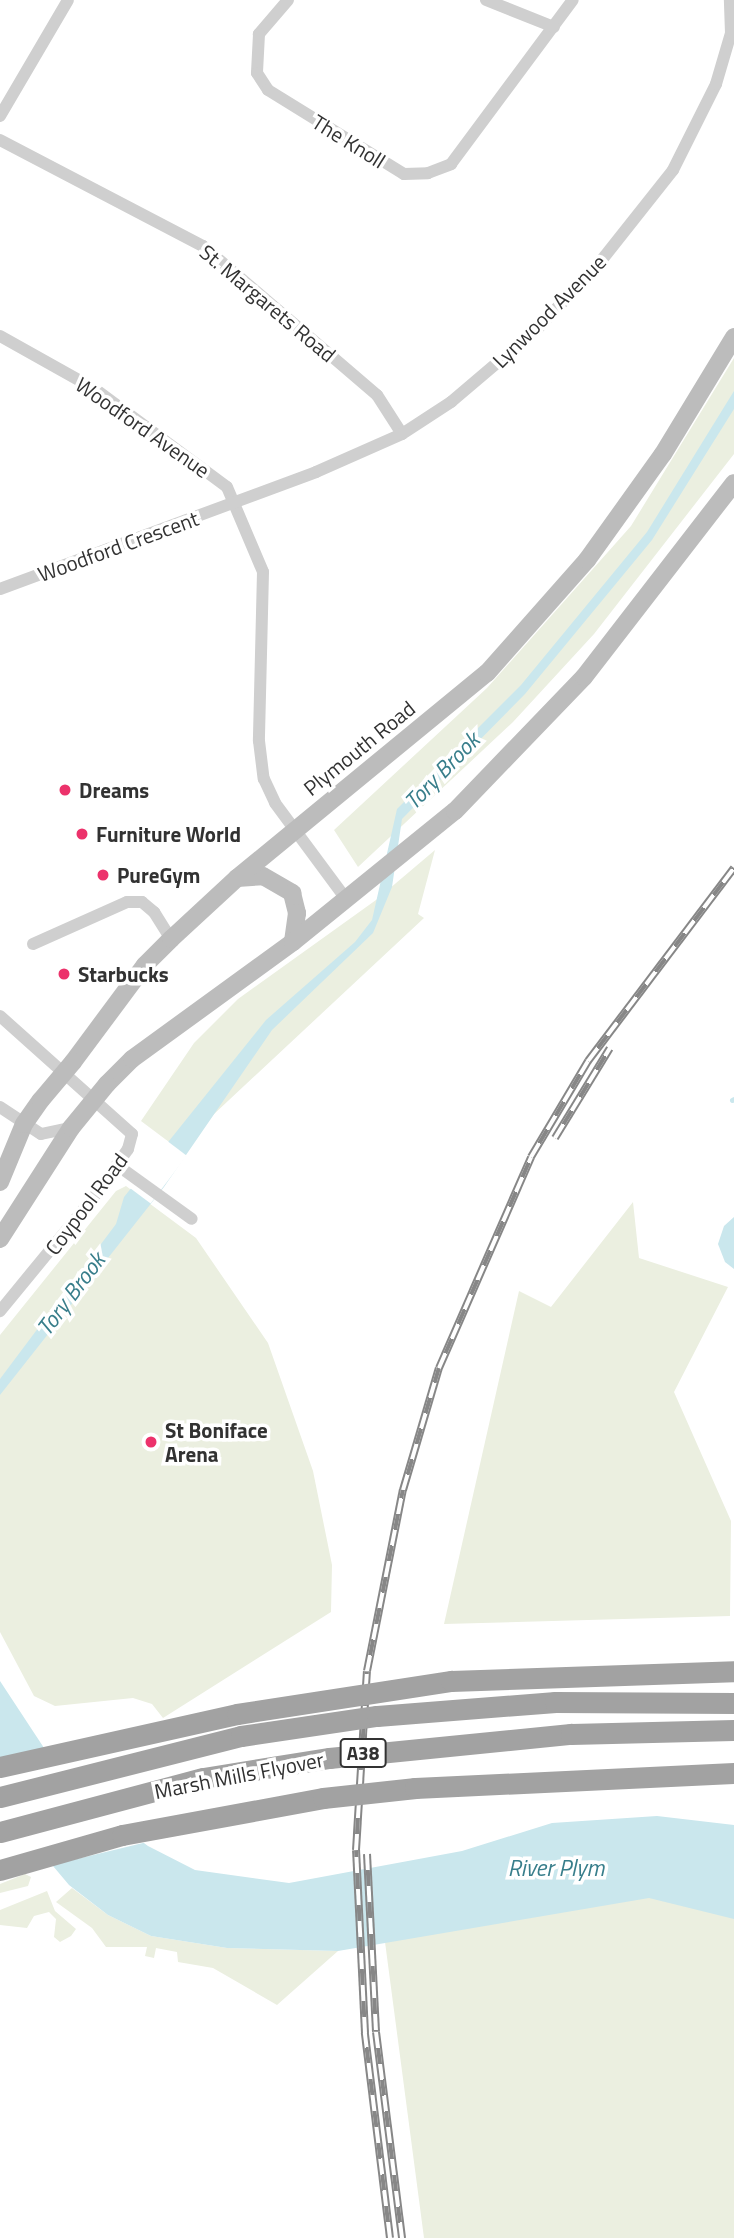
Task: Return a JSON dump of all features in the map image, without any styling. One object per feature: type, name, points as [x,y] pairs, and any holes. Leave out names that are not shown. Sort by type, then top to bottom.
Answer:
[{"type":"highway","points":[[0,1768],[237,1714],[451,1681],[734,1671]]},
{"type":"highway","name":"Marsh Mills Flyover","points":[[0,1797],[241,1736],[377,1716],[555,1702],[734,1703]]},
{"type":"highway","name":"Marsh Mills Flyover","points":[[0,1832],[203,1779],[329,1758],[571,1734],[734,1730]]},
{"type":"highway","name":"A38","points":[[0,1870],[122,1835],[323,1798],[415,1788],[734,1773]]},
{"type":"main road","name":"Plymouth Road","points":[[0,1182],[24,1124],[145,965],[237,878],[487,673],[587,560],[663,454],[734,337]]},
{"type":"main road","points":[[0,1240],[71,1128],[107,1084],[201,1005],[293,942],[455,811],[584,677],[734,483]]},
{"type":"main road","points":[[237,878],[263,876],[292,893],[297,913],[293,942]]},
{"type":"street","points":[[0,116],[68,0]]},
{"type":"street","name":"The Knoll","points":[[288,0],[259,34],[257,72],[268,90],[404,174],[428,173],[451,163],[573,0]]},
{"type":"street","points":[[486,0],[554,27]]},
{"type":"street","name":"Lynwood Avenue","points":[[237,504],[402,434],[451,402],[538,328],[634,222],[673,170],[712,96],[729,46],[730,0]]},
{"type":"street","name":"St. Margarets Road","points":[[0,140],[202,246],[377,395],[402,434]]},
{"type":"street","name":"Woodford Avenue","points":[[0,336],[95,389],[158,432],[227,487],[237,504],[263,572],[259,741],[264,779],[294,831],[346,899]]},
{"type":"street","name":"Woodford Crescent","points":[[0,589],[237,504]]},
{"type":"street","points":[[33,944],[127,902],[142,902],[154,912],[171,939]]},
{"type":"street","name":"Coypool Road","points":[[0,1016],[132,1134],[132,1142],[117,1165],[0,1311]]},
{"type":"street","points":[[0,1107],[41,1134],[71,1128]]},
{"type":"street","points":[[117,1165],[192,1219]]},
{"type":"shaded area","points":[[734,358],[734,454],[594,634],[513,722],[358,867],[334,830],[487,688],[631,526]]},
{"type":"shaded area","points":[[435,850],[418,914],[424,918],[213,1115],[185,1154],[141,1121],[194,1043],[238,999],[376,900]]},
{"type":"shaded area","name":"St Boniface Arena","points":[[126,1186],[196,1238],[268,1343],[313,1471],[332,1565],[331,1612],[163,1718],[152,1704],[133,1698],[55,1706],[34,1696],[0,1632],[0,1335],[116,1191]]},
{"type":"shaded area","points":[[633,1202],[639,1258],[728,1287],[674,1392],[731,1521],[730,1616],[444,1624],[519,1291],[551,1307]]},
{"type":"shaded area","points":[[25,1874],[31,1877],[28,1886],[0,1893],[0,1884]]},
{"type":"shaded area","points":[[734,1887],[734,2238],[424,2238],[385,1942],[460,1929],[597,1889]]},
{"type":"shaded area","points":[[72,1888],[108,1915],[151,1936],[227,1948],[338,1951],[277,2005],[213,1968],[178,1962],[177,1952],[156,1948],[154,1958],[145,1956],[147,1947],[106,1947],[92,1928],[56,1902]]},
{"type":"shaded area","points":[[47,1891],[55,1911],[76,1929],[71,1936],[60,1942],[54,1937],[56,1919],[49,1912],[34,1916],[27,1928],[0,1925],[0,1910]]},
{"type":"water","name":"Tory Brook","points":[[734,391],[734,409],[652,540],[525,694],[402,819],[392,887],[373,933],[272,1030],[164,1187],[0,1395],[0,1379],[116,1224],[124,1197],[266,1020],[355,942],[372,920],[397,809],[521,685],[647,532]]},
{"type":"water","points":[[734,1217],[734,1269],[725,1262],[718,1244],[724,1226]]},
{"type":"water","name":"River Plym","points":[[0,1681],[71,1789],[148,1846],[195,1870],[289,1883],[462,1851],[552,1823],[657,1816],[734,1825],[734,1919],[649,1898],[338,1951],[227,1948],[151,1936],[108,1915],[69,1885],[0,1803]]},
{"type":"pier","points":[[166,1140],[187,1156],[151,1204],[130,1188]]},
{"type":"pier","points":[[50,1752],[74,1787],[147,1842],[48,1866],[0,1809],[0,1764]]},
{"type":"railway","points":[[390,2238],[365,2033],[356,1850],[367,1671],[403,1490],[439,1368],[531,1157],[588,1061],[734,868]]},
{"type":"railway","points":[[555,1138],[610,1048]]},
{"type":"railway","points":[[367,1854],[376,2032],[402,2238]]},
{"type":"place","name":"Dreams","points":[[65,790]]},
{"type":"place","name":"Furniture World","points":[[82,834]]},
{"type":"place","name":"PureGym","points":[[103,875]]},
{"type":"place","name":"Starbucks","points":[[64,974]]},
{"type":"place","name":"St Boniface Arena","points":[[151,1442]]}]
